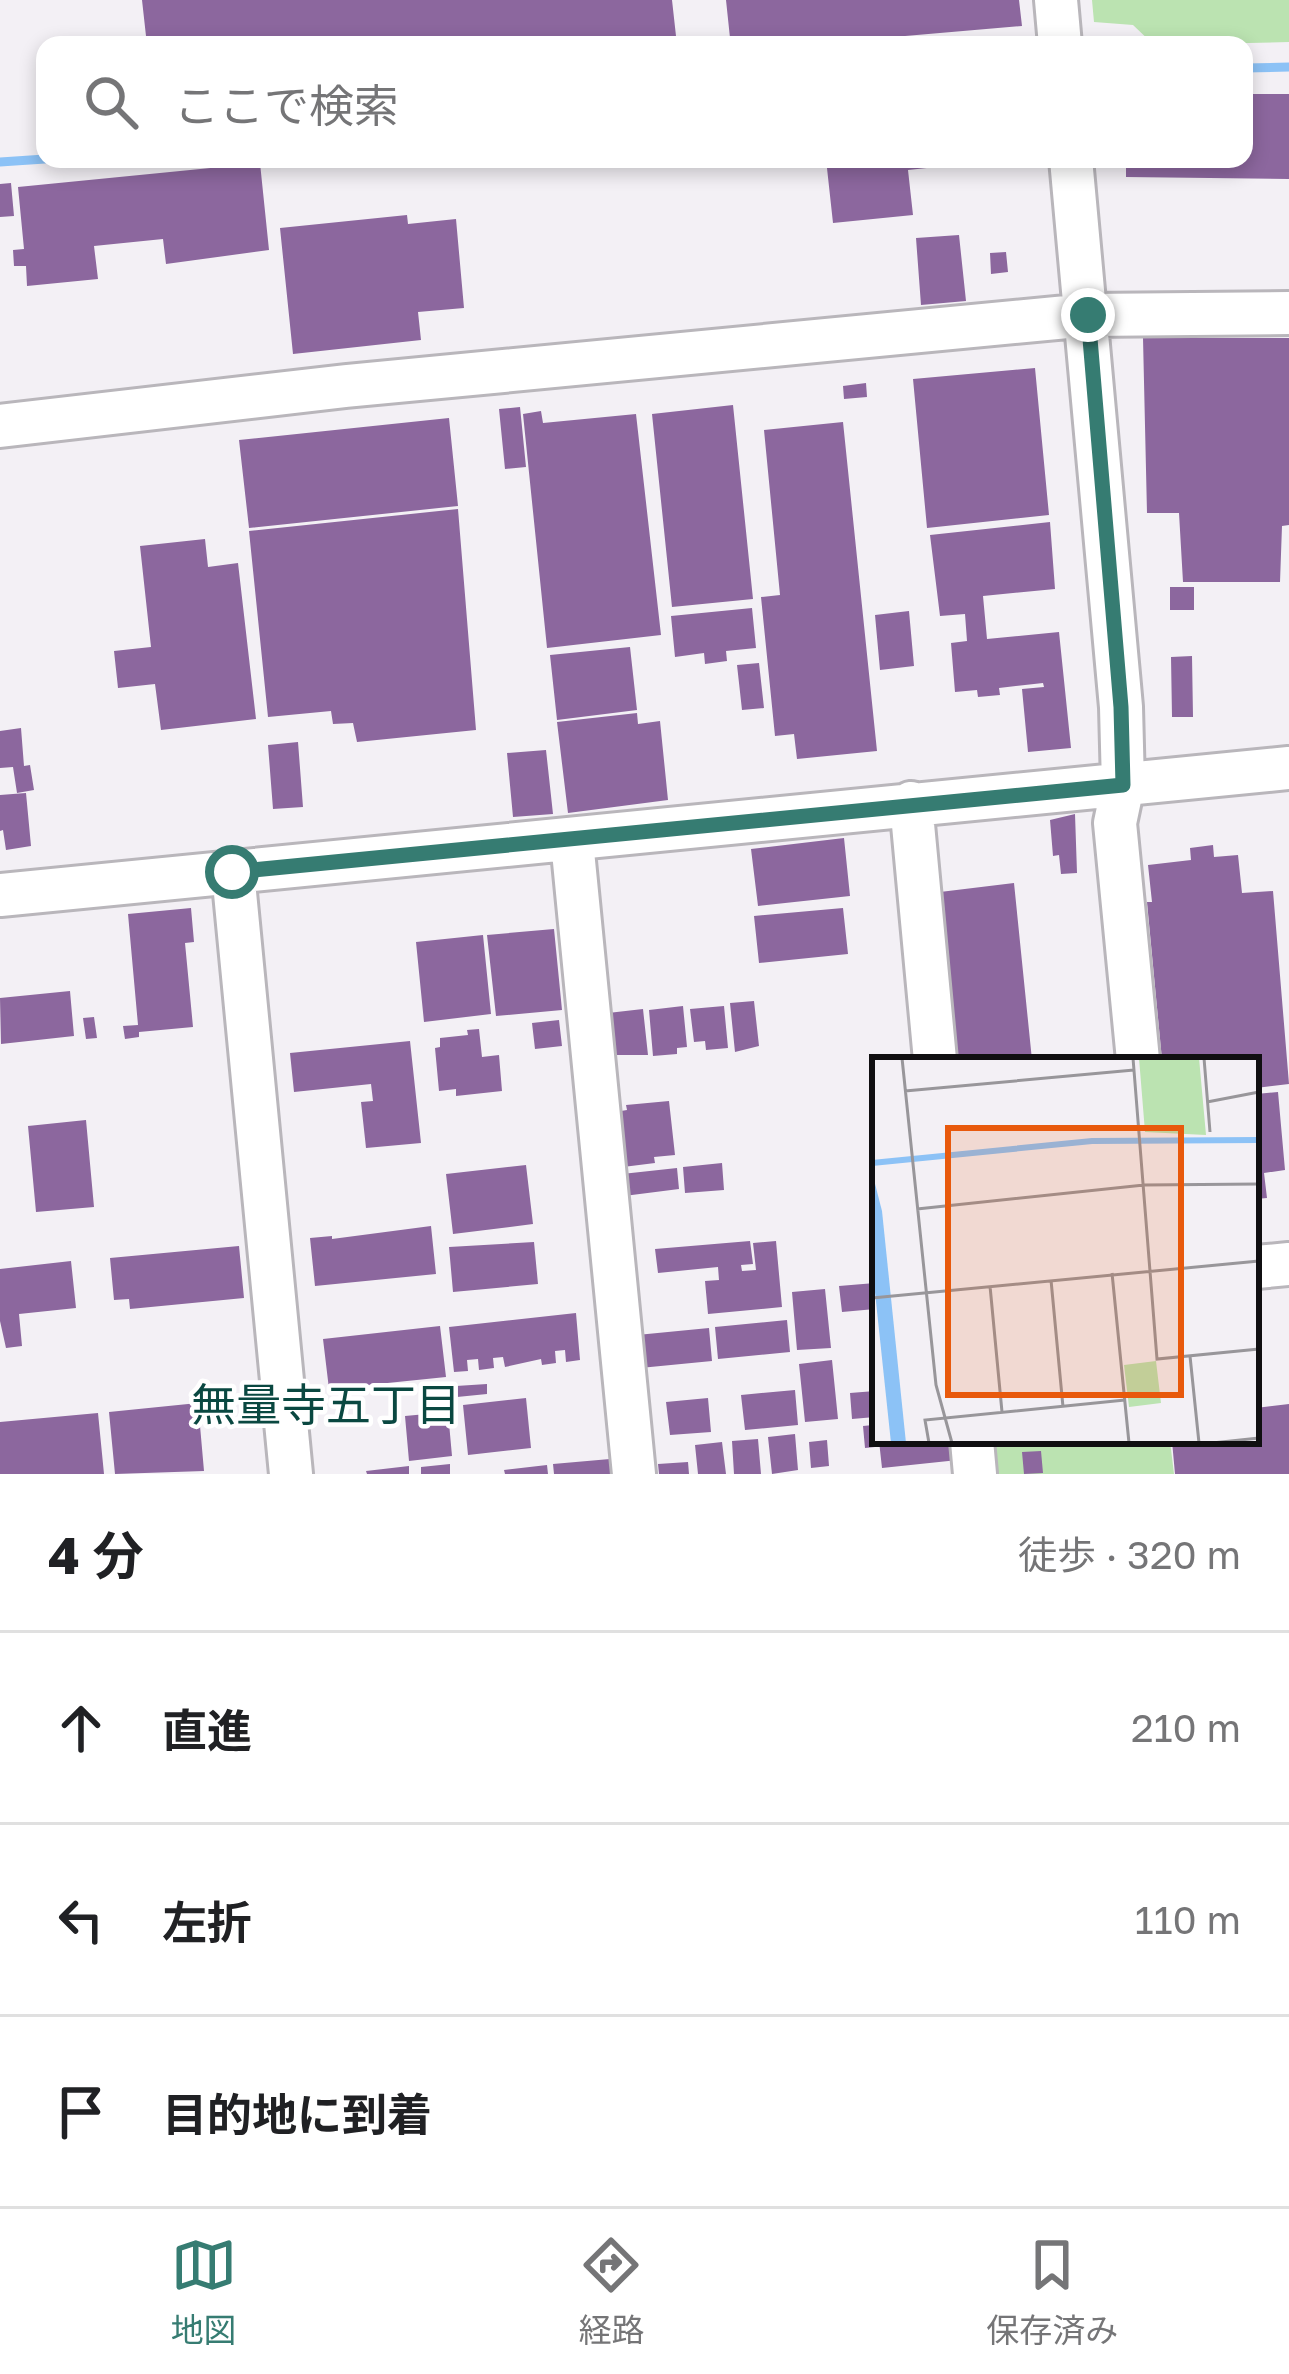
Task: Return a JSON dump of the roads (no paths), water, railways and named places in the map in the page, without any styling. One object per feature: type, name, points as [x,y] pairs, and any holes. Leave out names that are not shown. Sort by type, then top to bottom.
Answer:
[{"type":"street","points":[[1072,168],[1121,707],[1123,785],[1114,823],[1138,1057]]},
{"type":"street","points":[[0,427],[369,384],[1088,315],[1289,313]]},
{"type":"street","points":[[0,895],[1289,768]]},
{"type":"street","points":[[910,803],[935,1057]]},
{"type":"street","points":[[572,841],[634,1474]]},
{"type":"street","points":[[232,872],[291,1474]]},
{"type":"street","points":[[1259,1267],[1289,1264]]},
{"type":"street","points":[[972,1444],[975,1474]]},
{"type":"waterway","points":[[1253,68],[1289,67]]},
{"type":"waterway","points":[[0,162],[36,160]]},
{"type":"district","name":"無量寺五丁目","points":[[326,1405]]}]
